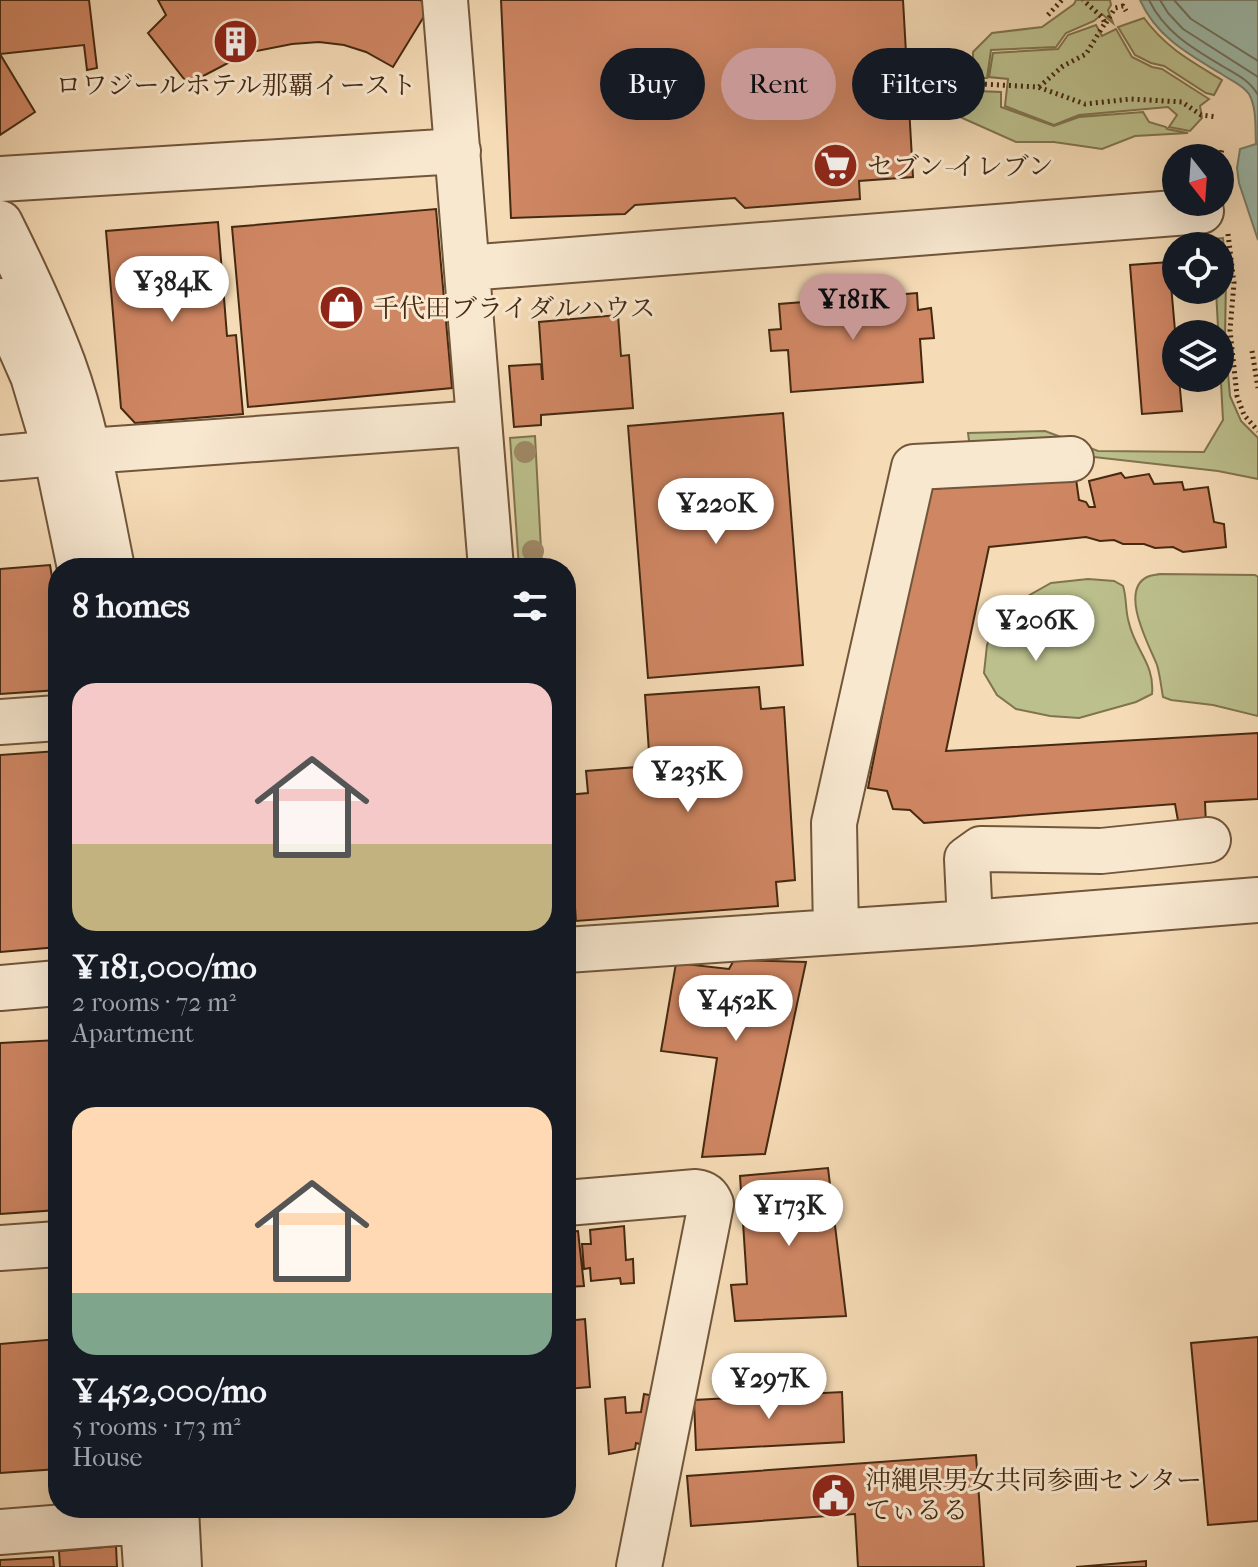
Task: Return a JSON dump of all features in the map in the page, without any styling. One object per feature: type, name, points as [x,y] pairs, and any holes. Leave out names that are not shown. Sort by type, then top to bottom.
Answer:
[{"type":"street","points":[[445,0],[490,558]]},
{"type":"street","points":[[0,179],[458,151]]},
{"type":"street","points":[[467,268],[1214,221]]},
{"type":"street","points":[[0,223],[64,366],[79,558]]},
{"type":"street","points":[[0,301],[33,376],[72,452],[109,558]]},
{"type":"street","points":[[0,458],[479,423]]},
{"type":"street","points":[[836,932],[834,823],[914,467],[1071,459]]},
{"type":"street","points":[[0,722],[48,719]]},
{"type":"street","points":[[970,923],[967,859],[981,849],[1101,851],[1208,840]]},
{"type":"street","points":[[576,949],[1258,900]]},
{"type":"street","points":[[0,988],[48,984]]},
{"type":"street","points":[[576,1202],[702,1192],[711,1204],[639,1567]]},
{"type":"street","points":[[0,1248],[48,1245]]},
{"type":"street","points":[[0,1532],[108,1518]]},
{"type":"street","points":[[146,1567],[153,1518]]},
{"type":"street","points":[[157,1518],[179,1567]]},
{"type":"path","points":[[1048,15],[1062,0]]},
{"type":"path","points":[[1083,0],[1105,23]]},
{"type":"path","points":[[1038,87],[1063,66],[1086,54],[1115,8],[1123,6],[1126,11]]},
{"type":"path","points":[[985,84],[1038,87],[1085,104],[1131,99],[1182,102],[1201,115],[1217,117]]},
{"type":"path","points":[[1214,221],[1234,283],[1230,330],[1237,396],[1244,415],[1257,428]]},
{"type":"path","points":[[1252,351],[1258,388]]},
{"type":"green space","points":[[1076,0],[1110,0],[1108,10],[1113,23],[1102,14],[1094,21],[1066,33],[1056,47],[991,50],[985,78],[985,48],[977,48],[992,33],[1042,27]]},
{"type":"green space","points":[[1144,18],[1170,46],[1222,80],[1214,95],[1164,66],[1135,55],[1118,27]]},
{"type":"green space","points":[[1096,25],[1102,36],[1116,29],[1132,57],[1162,69],[1209,99],[1200,106],[1202,118],[1190,131],[1169,127],[1177,115],[1168,107],[1079,115],[1054,125],[1005,106],[1008,79],[989,77],[993,53],[1058,49],[1068,35]]},
{"type":"green space","points":[[985,91],[1001,92],[1001,107],[1054,126],[1079,117],[1143,112],[1149,122],[1188,133],[1135,136],[1102,149],[1054,142],[1016,142],[967,120],[985,120]]},
{"type":"green space","points":[[1217,304],[1226,304],[1225,320],[1218,320]]},
{"type":"green space","points":[[1221,392],[1230,392],[1241,421],[1258,438],[1258,479],[1218,471],[1094,457],[1084,453],[971,456],[968,433],[1045,431],[1098,451],[1204,452],[1223,420]]},
{"type":"green space","points":[[535,436],[541,558],[518,558],[510,438]]},
{"type":"green space","points":[[1160,574],[1258,577],[1258,716],[1163,697],[1157,665],[1138,619],[1136,606],[1139,584],[1147,577]]},
{"type":"green space","points":[[1088,579],[1114,581],[1123,586],[1132,633],[1151,674],[1152,694],[1136,702],[1079,718],[1016,709],[997,695],[984,673],[987,645],[999,617],[1019,601],[1051,583]]},
{"type":"water","points":[[1140,0],[1258,0],[1258,240],[1237,168],[1240,149],[1256,144],[1252,100],[1241,86],[1165,35]]},
{"type":"building","points":[[0,0],[89,0],[97,68],[87,70],[84,45],[0,54]]},
{"type":"building","name":"ロワジールホテル那覇イースト","points":[[158,0],[420,0],[431,5],[393,67],[366,52],[344,45],[319,42],[292,44],[247,53],[188,84],[148,33],[166,15]]},
{"type":"building","points":[[501,0],[903,0],[906,48],[852,48],[852,120],[910,120],[913,177],[859,181],[860,199],[745,208],[735,198],[635,205],[625,214],[511,218]]},
{"type":"building","points":[[0,54],[35,112],[0,135]]},
{"type":"building","name":"千代田ブライダルハウス","points":[[436,209],[452,388],[248,407],[232,227]]},
{"type":"building","points":[[218,222],[227,336],[236,335],[243,414],[135,423],[121,408],[106,231]]},
{"type":"building","points":[[1162,263],[1162,304],[1173,304],[1174,320],[1162,320],[1162,392],[1180,392],[1182,411],[1142,414],[1130,265]]},
{"type":"building","points":[[917,293],[918,310],[931,308],[934,338],[920,339],[923,382],[791,392],[788,350],[771,351],[769,330],[781,329],[779,304]]},
{"type":"building","points":[[618,315],[621,356],[629,355],[633,408],[541,415],[541,425],[514,427],[509,366],[541,364],[543,379],[539,322]]},
{"type":"building","points":[[783,413],[803,665],[648,678],[628,426]]},
{"type":"building","points":[[1075,472],[1079,500],[1089,507],[1095,507],[1089,481],[1121,473],[1125,478],[1149,474],[1154,484],[1182,482],[1184,490],[1208,487],[1214,522],[1224,524],[1226,547],[1183,552],[1173,547],[1155,548],[1086,537],[989,547],[946,751],[1258,733],[1258,799],[1205,802],[1206,825],[1179,826],[1175,804],[924,823],[910,810],[893,809],[887,791],[868,788],[926,490]]},
{"type":"building","points":[[48,565],[48,691],[0,694],[0,569]]},
{"type":"building","points":[[759,687],[761,709],[784,707],[795,880],[776,882],[778,906],[576,921],[576,794],[588,793],[586,771],[650,766],[645,695]]},
{"type":"building","points":[[48,752],[48,948],[0,952],[0,755]]},
{"type":"building","points":[[734,960],[806,962],[765,1154],[702,1157],[717,1058],[661,1051],[676,963],[729,969]]},
{"type":"building","points":[[48,1041],[48,1211],[0,1214],[0,1043]]},
{"type":"building","points":[[828,1168],[846,1316],[735,1321],[731,1285],[747,1284],[740,1176]]},
{"type":"building","points":[[624,1226],[626,1260],[633,1259],[634,1283],[621,1284],[620,1278],[591,1281],[590,1268],[584,1269],[582,1244],[591,1244],[590,1230]]},
{"type":"building","points":[[578,1231],[584,1286],[576,1286]]},
{"type":"building","points":[[585,1319],[590,1387],[576,1388],[576,1320]]},
{"type":"building","points":[[1258,1337],[1258,1521],[1208,1525],[1191,1343]]},
{"type":"building","points":[[48,1340],[48,1470],[0,1473],[0,1344]]},
{"type":"building","points":[[842,1392],[844,1442],[696,1450],[694,1400]]},
{"type":"building","points":[[644,1394],[660,1397],[651,1447],[636,1443],[635,1449],[609,1454],[605,1399],[625,1397],[626,1413],[641,1412]]},
{"type":"building","name":"沖縄県男女共同参画センター てぃるる","points":[[976,1455],[984,1567],[858,1567],[855,1514],[691,1526],[687,1476]]},
{"type":"building","points":[[116,1546],[117,1567],[60,1567],[59,1551]]},
{"type":"building","points":[[53,1557],[54,1567],[0,1567],[0,1560]]},
{"type":"building","points":[[1146,1561],[1146,1567],[1076,1567]]},
{"type":"place","name":"ロワジールホテル那覇イースト","points":[[236,42]]},
{"type":"place","name":"セブン-イレブン","points":[[836,166]]},
{"type":"place","name":"千代田ブライダルハウス","points":[[342,308]]},
{"type":"place","name":"沖縄県男女共同参画センター てぃるる","points":[[834,1495]]}]
